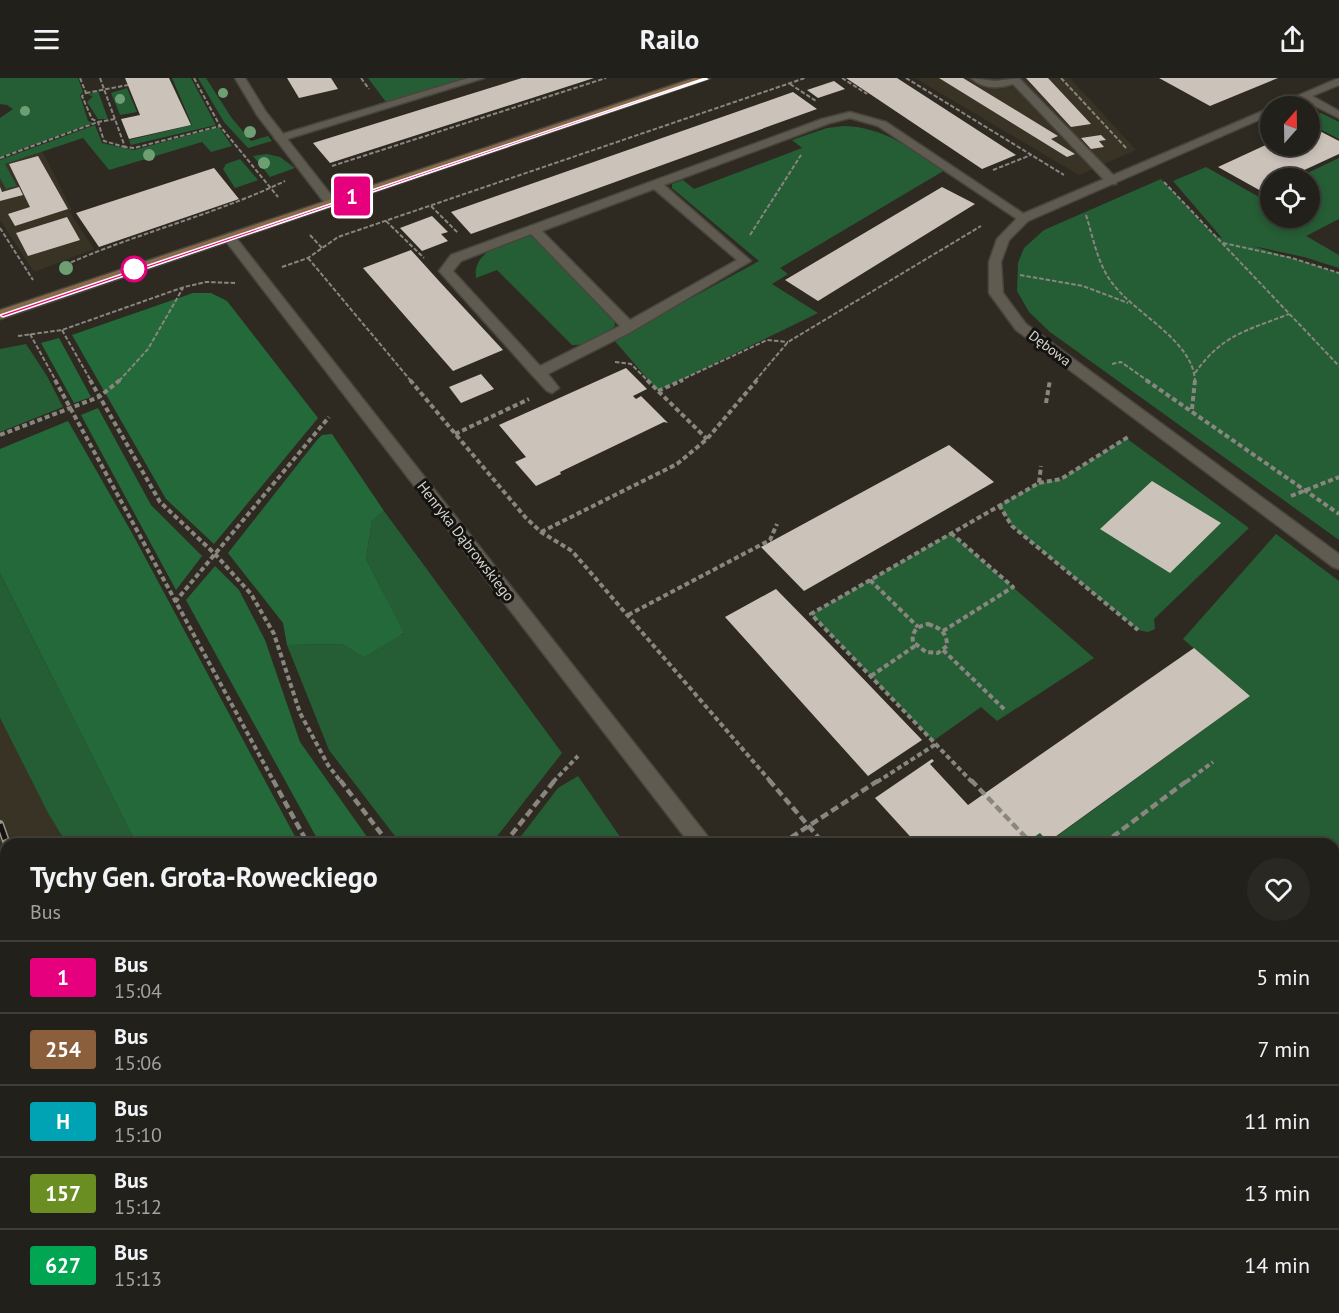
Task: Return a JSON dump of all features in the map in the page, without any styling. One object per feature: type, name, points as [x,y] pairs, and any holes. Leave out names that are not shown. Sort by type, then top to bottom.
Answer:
[{"type":"street","points":[[240,78],[261,112],[331,203]]},
{"type":"street","points":[[280,138],[479,78]]},
{"type":"street","points":[[0,315],[705,78]]},
{"type":"street","points":[[976,78],[993,84],[1006,83],[1014,78],[1112,181]]},
{"type":"street","points":[[1303,96],[1339,81]]},
{"type":"street","points":[[1320,105],[1339,116]]},
{"type":"street","points":[[552,388],[446,271],[456,258],[792,134],[850,115],[882,124],[1018,214]]},
{"type":"street","name":"Dębowa","points":[[1260,115],[1112,181],[1018,214],[1003,239],[994,262],[996,293],[1021,327],[1339,562]]},
{"type":"street","points":[[538,373],[629,327],[745,261],[655,184]]},
{"type":"street","points":[[533,229],[629,327]]},
{"type":"street","name":"Henryka Dąbrowskiego","points":[[229,237],[697,838]]},
{"type":"path","points":[[80,78],[86,93]]},
{"type":"path","points":[[100,78],[125,147]]},
{"type":"path","points":[[194,78],[220,126],[271,188]]},
{"type":"path","points":[[62,267],[97,251],[308,174],[606,78]]},
{"type":"path","points":[[805,78],[338,237],[308,258],[526,518],[541,532],[572,551],[819,838]]},
{"type":"path","points":[[906,78],[1066,177]]},
{"type":"path","points":[[1061,78],[1134,156]]},
{"type":"path","points":[[128,85],[86,93],[82,96],[92,119],[98,122],[104,141],[134,148],[220,126]]},
{"type":"path","points":[[0,158],[98,122],[115,119]]},
{"type":"path","points":[[731,249],[745,243],[807,145],[792,134]]},
{"type":"path","points":[[986,173],[1031,155]]},
{"type":"path","points":[[1161,179],[1339,366]]},
{"type":"path","points":[[431,206],[476,250]]},
{"type":"path","points":[[1077,215],[1085,212],[1110,280],[1132,304],[1166,333],[1186,357],[1195,373]]},
{"type":"path","points":[[541,532],[676,464],[707,439],[788,342],[999,215],[1018,214]]},
{"type":"path","points":[[386,221],[425,259],[448,269]]},
{"type":"path","points":[[0,228],[34,282],[26,285]]},
{"type":"path","points":[[1222,243],[1292,258],[1339,273]]},
{"type":"path","points":[[1017,283],[1018,269]]},
{"type":"path","points":[[1017,275],[1083,286],[1132,304]]},
{"type":"path","points":[[10,337],[62,330],[184,287],[206,282],[232,285]]},
{"type":"path","points":[[0,435],[99,397],[117,383],[148,349],[184,287]]},
{"type":"path","points":[[1192,410],[1195,373],[1209,353],[1228,338],[1289,314]]},
{"type":"path","points":[[62,330],[160,502],[215,554],[251,594],[274,634],[300,713],[328,765],[384,838]]},
{"type":"path","points":[[30,334],[305,838]]},
{"type":"path","points":[[658,391],[767,340],[788,342]]},
{"type":"path","points":[[611,362],[631,364],[707,439]]},
{"type":"path","points":[[1105,366],[1121,362],[1339,514]]},
{"type":"path","points":[[1046,403],[1051,370]]},
{"type":"path","points":[[455,434],[552,388]]},
{"type":"path","points":[[175,602],[329,417]]},
{"type":"path","points":[[1026,838],[811,614],[1039,483],[1061,479],[1131,435]]},
{"type":"path","points":[[1039,483],[1041,466]]},
{"type":"path","points":[[1282,500],[1339,477]]},
{"type":"path","points":[[999,506],[1012,526],[1138,630]]},
{"type":"path","points":[[628,615],[770,540],[777,524]]},
{"type":"path","points":[[943,631],[1013,587],[951,533]]},
{"type":"path","points":[[870,580],[918,627]]},
{"type":"path","points":[[928,624],[943,631],[948,642],[943,650],[932,654],[915,646],[912,634],[918,627],[928,624]]},
{"type":"path","points":[[871,676],[915,646]]},
{"type":"path","points":[[943,650],[1005,710]]},
{"type":"path","points":[[791,838],[936,744]]},
{"type":"path","points":[[509,838],[563,770],[578,756]]},
{"type":"path","points":[[1111,838],[1213,762]]},
{"type":"shaded area","points":[[915,78],[1070,78],[1136,150],[1079,175]]},
{"type":"shaded area","points":[[42,151],[72,210],[69,211],[94,249],[34,272],[0,220],[0,165]]},
{"type":"shaded area","points":[[0,718],[48,813],[63,838],[0,838]]},
{"type":"green space","points":[[0,78],[78,78],[83,92],[80,95],[88,121],[93,123],[0,157],[0,118],[13,109],[0,104]]},
{"type":"green space","points":[[172,78],[191,78],[216,125],[131,145],[129,140],[192,125]]},
{"type":"green space","points":[[198,78],[206,78],[231,117],[251,141],[268,136],[272,141],[248,148],[224,122]]},
{"type":"green space","points":[[368,78],[467,78],[386,102]]},
{"type":"green space","points":[[127,88],[137,112],[120,115],[111,93]]},
{"type":"green space","points":[[98,91],[108,119],[98,119],[87,102],[93,96],[88,95]]},
{"type":"green space","points":[[1320,113],[1339,122],[1339,139],[1320,129]]},
{"type":"green space","points":[[95,125],[102,143],[134,150],[219,127],[232,146],[211,152],[202,142],[109,170],[83,138],[5,164],[17,186],[6,189],[0,178],[0,160]]},
{"type":"green space","points":[[859,127],[885,135],[945,170],[780,268],[788,274],[772,284],[818,313],[658,391],[614,340],[759,261],[672,188],[672,184],[683,180],[694,189],[802,148],[792,140],[827,128]]},
{"type":"green space","points":[[267,154],[280,157],[295,168],[270,177],[253,156]]},
{"type":"green space","points":[[1339,158],[1339,219],[1306,236],[1339,255],[1339,268],[1304,257],[1253,246],[1339,273],[1339,540],[1050,332],[1029,312],[1017,291],[1018,263],[1024,248],[1044,230],[1161,179],[1215,236],[1222,238],[1173,181],[1206,167],[1260,196],[1260,228],[1320,228],[1320,168],[1318,168]]},
{"type":"green space","points":[[240,159],[258,180],[235,188],[223,169],[226,164]]},
{"type":"green space","points":[[530,234],[614,320],[615,326],[611,330],[589,342],[572,345],[497,270],[476,278],[476,268],[486,253]]},
{"type":"green space","points":[[193,293],[211,293],[227,301],[318,418],[214,544],[166,499],[72,335]]},
{"type":"green space","points":[[59,338],[91,397],[74,403],[41,343]]},
{"type":"green space","points":[[26,344],[47,376],[63,407],[0,432],[0,349]]},
{"type":"green space","points":[[98,408],[151,505],[202,556],[176,590],[81,415]]},
{"type":"green space","points":[[68,421],[132,533],[296,838],[134,838],[0,573],[0,449]]},
{"type":"green space","points":[[332,434],[384,511],[372,521],[366,559],[404,633],[364,657],[343,644],[287,645],[283,623],[228,553],[317,440],[322,435]]},
{"type":"green space","points":[[1126,438],[1249,528],[1154,619],[1155,629],[1148,632],[1138,630],[1012,526],[999,505],[1039,483],[1061,479]]},
{"type":"green space","points":[[384,511],[562,753],[496,838],[396,838],[329,750],[287,645],[343,644],[404,634],[366,559],[372,521]]},
{"type":"green space","points":[[951,533],[1094,658],[997,721],[981,707],[933,741],[811,614]]},
{"type":"green space","points":[[1276,534],[1339,581],[1339,838],[1055,838],[1250,696],[1183,639]]},
{"type":"green space","points":[[215,566],[239,590],[265,640],[300,742],[368,838],[317,838],[186,600]]},
{"type":"green space","points":[[0,573],[134,838],[63,838],[48,813],[0,718]]},
{"type":"green space","points":[[578,776],[621,838],[520,838],[558,788]]},
{"type":"green space","points":[[1040,833],[1045,838],[1033,838]]},
{"type":"building","points":[[125,78],[169,78],[191,125],[129,139],[121,119],[140,115]]},
{"type":"building","points":[[287,78],[331,78],[338,89],[299,98]]},
{"type":"building","points":[[522,78],[594,78],[330,163],[313,143]]},
{"type":"building","points":[[846,78],[897,78],[1016,155],[982,169]]},
{"type":"building","points":[[939,78],[963,78],[1058,136],[1051,139],[1075,154],[1067,157]]},
{"type":"building","points":[[1026,78],[1048,78],[1091,124],[1071,127]]},
{"type":"building","points":[[1159,78],[1278,78],[1210,106]]},
{"type":"building","points":[[834,81],[845,89],[818,98],[807,90]]},
{"type":"building","points":[[793,92],[817,109],[471,234],[451,212]]},
{"type":"building","points":[[1320,131],[1339,141],[1339,154],[1309,168],[1260,168],[1260,190],[1218,167],[1260,148],[1260,156],[1320,156]]},
{"type":"building","points":[[1101,135],[1106,140],[1099,141],[1104,147],[1091,149],[1081,138]]},
{"type":"building","points":[[38,156],[68,209],[15,226],[8,214],[30,207],[9,164]]},
{"type":"building","points":[[214,168],[239,199],[99,247],[76,213]]},
{"type":"building","points":[[0,187],[2,192],[19,187],[23,195],[0,201]]},
{"type":"building","points":[[942,187],[975,204],[818,301],[785,280]]},
{"type":"building","points":[[432,216],[448,232],[441,234],[448,241],[422,251],[400,228]]},
{"type":"building","points":[[67,217],[80,240],[28,256],[16,233]]},
{"type":"building","points":[[411,250],[503,350],[453,371],[363,268]]},
{"type":"building","points":[[626,368],[647,389],[633,396],[636,399],[641,396],[668,423],[664,422],[536,486],[515,462],[526,457],[499,425]]},
{"type":"building","points":[[481,374],[494,389],[461,403],[449,387]]},
{"type":"building","points":[[949,445],[994,482],[804,591],[761,547]]},
{"type":"building","points":[[1152,481],[1221,523],[1170,573],[1100,529]]},
{"type":"building","points":[[776,589],[922,740],[868,776],[725,617]]},
{"type":"building","points":[[1194,648],[1250,696],[1054,838],[1044,838],[1040,833],[1033,838],[912,838],[875,798],[932,759],[934,761],[930,764],[968,805]]},
{"type":"railway","points":[[0,824],[5,838]]},
{"type":"bus line","name":"1","points":[[0,315],[705,78]]}]
